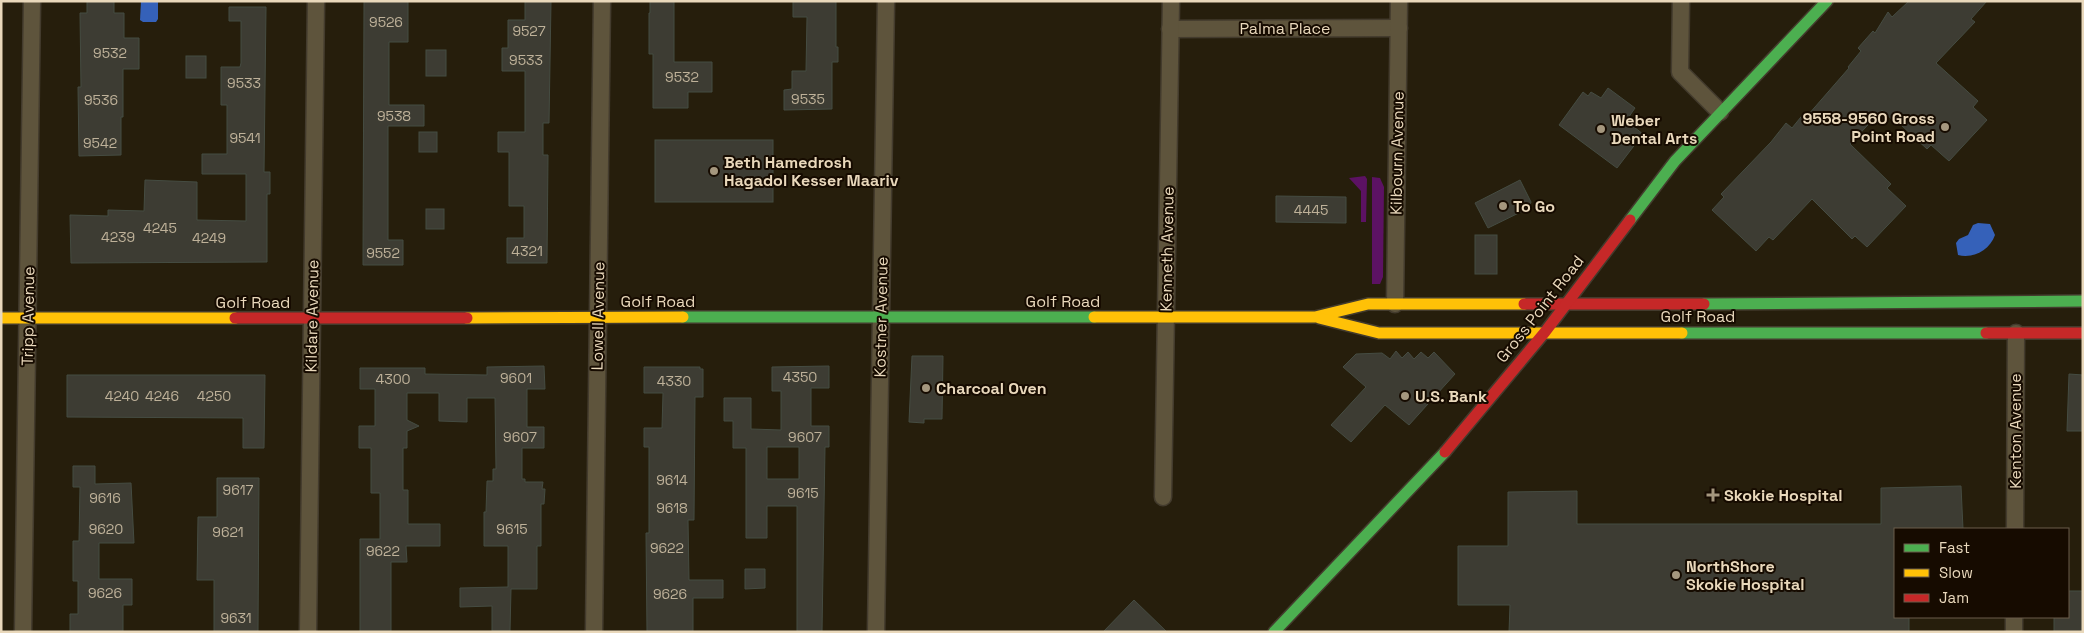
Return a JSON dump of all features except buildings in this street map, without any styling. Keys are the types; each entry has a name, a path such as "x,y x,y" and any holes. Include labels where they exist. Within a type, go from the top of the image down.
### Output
{"main road":[{"name":"Gross Point Road","path":"1274,632 1438,460 1545,332 1675,161 1826,1"},
{"name":"Golf Road","path":"1,318 1315,317 1368,304 1856,304 2083,301"},
{"name":"Golf Road","path":"1315,317 1379,333 2083,333"}],"street":[{"name":"Tripp Avenue","path":"23,632 32,1"},
{"name":"Kildare Avenue","path":"308,632 316,1"},
{"name":"Lowell Avenue","path":"594,632 602,1"},
{"name":"Kostner Avenue","path":"876,632 886,1"},
{"name":"Kenneth Avenue","path":"1164,498 1171,1"},
{"name":"Kilbourn Avenue","path":"1395,304 1399,1"},
{"path":"1682,1 1680,72 1720,112"},
{"name":"Palma Place","path":"1170,29 1399,28"},
{"name":"Kenton Avenue","path":"2015,528 2016,332"},
{"path":"2014,618 2014,632"}],"shaded area":[{"path":"1365,176 1367,179 1366,222 1361,222 1361,191 1349,178"},
{"path":"1372,177 1380,178 1384,187 1383,277 1380,284 1372,284"}],"water":[{"path":"141,1 158,1 158,19 156,22 143,22 140,20"},
{"path":"1978,223 1990,224 1995,235 1993,240 1980,252 1969,256 1958,255 1956,243 1959,239 1968,235 1973,225"}],"traffic: fast":[{"path":"1630,220 1675,161 1827,1"},
{"path":"1704,304 2083,301"},
{"path":"683,317 1094,317"},
{"path":"1682,333 1986,333"},
{"path":"1274,632 1445,452"}],"traffic: slow":[{"path":"1094,317 1315,317 1368,304 1524,304"},
{"path":"467,318 683,317"},
{"path":"1,318 235,318"},
{"path":"1319,318 1379,333 1682,333"}],"traffic: jam":[{"path":"1445,452 1545,332 1630,220"},
{"path":"1524,304 1704,304"},
{"path":"235,318 467,318"},
{"path":"1986,333 2083,333"}],"place":[{"name":"9558-9560 Gross Point Road","path":"1945,127"},
{"name":"Weber Dental Arts","path":"1601,129"},
{"name":"Beth Hamedrosh Hagadol Kesser Maariv","path":"714,171"},
{"name":"To Go","path":"1503,206"},
{"name":"Charcoal Oven","path":"926,388"},
{"name":"U.S. Bank","path":"1405,396"},
{"name":"Skokie Hospital","path":"1713,495"},
{"name":"NorthShore Skokie Hospital","path":"1676,575"}]}
